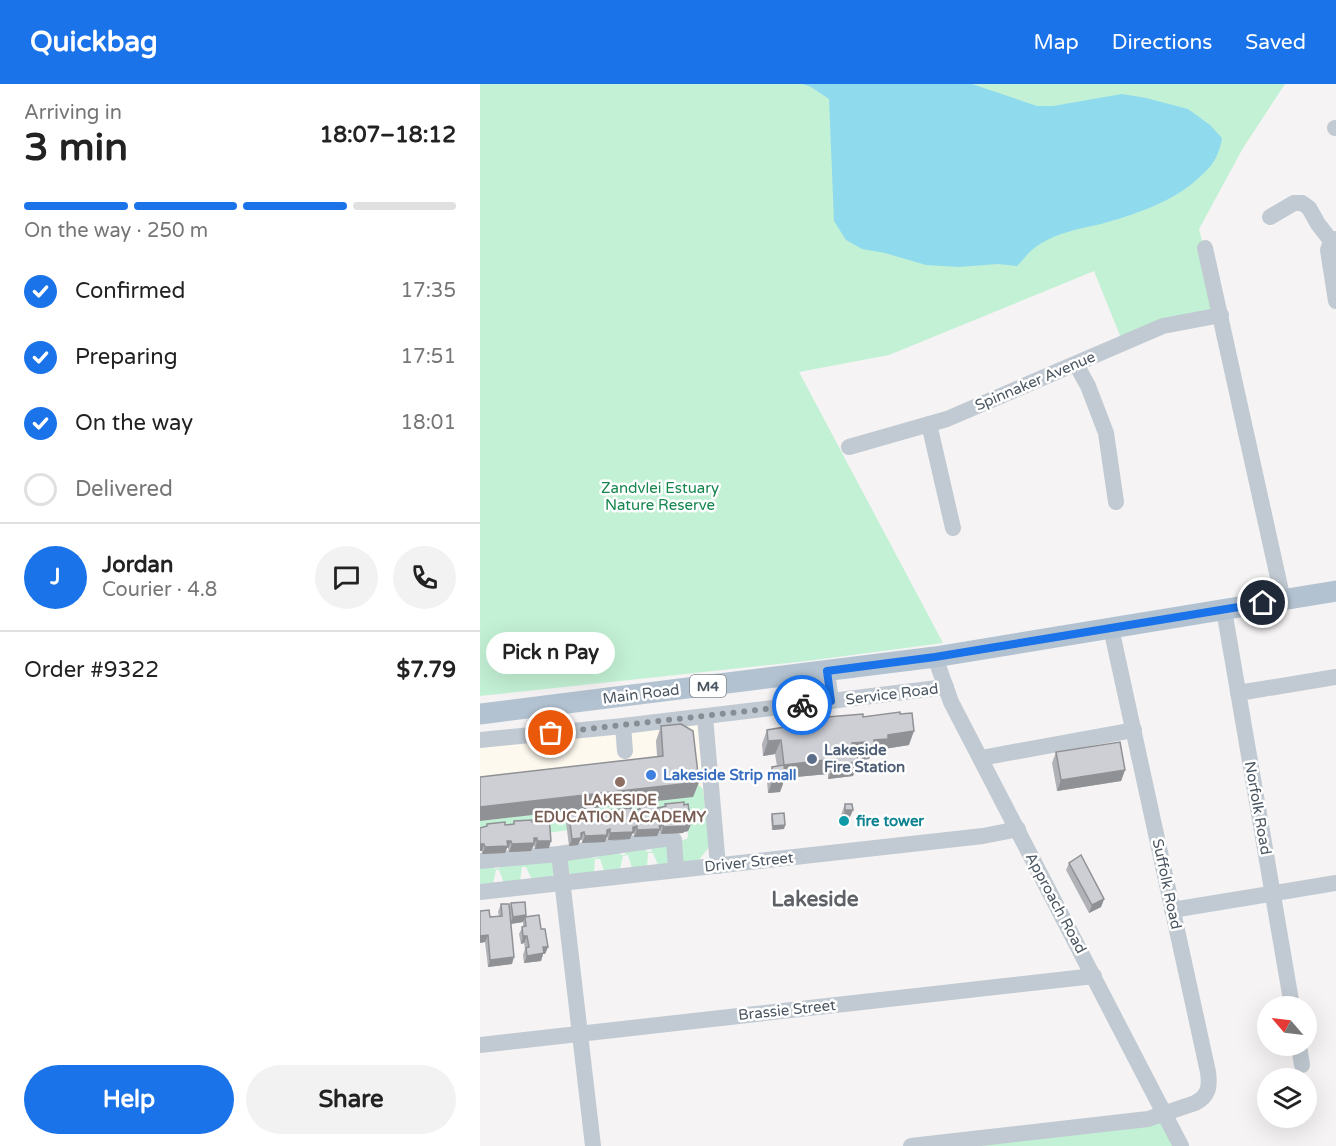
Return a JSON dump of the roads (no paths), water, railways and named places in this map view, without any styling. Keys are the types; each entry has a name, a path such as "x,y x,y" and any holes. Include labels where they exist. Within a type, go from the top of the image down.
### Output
{"main road":[{"name":"Main Road","path":"480,714 935,657 1336,591"}],"street":[{"path":"1270,217 1294,203 1302,203 1309,208 1318,224 1334,240 1328,250 1336,302"},
{"path":"1205,248 1283,600"},
{"name":"Spinnaker Avenue","path":"849,447 947,419 1163,326 1221,315"},
{"path":"1076,364 1088,386 1106,433 1116,502"},
{"path":"929,424 953,528"},
{"name":"Norfolk Road","path":"1224,610 1290,996"},
{"name":"Suffolk Road","path":"911,1146 1148,1119 1195,1103 1202,1099 1208,1091 1210,1082 1111,628"},
{"name":"Approach Road","path":"935,657 951,702 1181,1146"},
{"path":"827,671 831,701"},
{"path":"1238,693 1336,677"},
{"name":"Service Road","path":"480,740 705,717 946,687"},
{"path":"705,717 718,866"},
{"path":"622,726 625,751"},
{"path":"981,758 1134,730"},
{"name":"Driver Street","path":"480,892 983,836 1017,829"},
{"path":"480,861 560,858 671,838 674,840 676,870"},
{"path":"560,858 593,1146"},
{"path":"1172,910 1336,883"},
{"name":"Brassie Street","path":"480,1045 1094,976"},
{"path":"1301,1056 1302,1065"}],"water":[{"path":"803,84 972,84 1037,106 1053,106 1122,94 1188,109 1210,125 1222,138 1218,153 1209,168 1193,183 1172,197 1137,213 1069,231 1047,240 1031,251 1017,266 926,265 862,249 846,240 834,221 829,99"}],"place":[{"name":"Pick n Pay","path":"551,733"},
{"name":"Lakeside Fire Station","path":"812,759"},
{"name":"Lakeside Strip mall","path":"651,775"},
{"name":"LAKESIDE EDUCATION ACADEMY","path":"620,782"},
{"name":"fire tower","path":"844,821"}],"district":[{"name":"Lakeside","path":"815,899"}],"park label":[{"name":"Zandvlei Estuary Nature Reserve","path":"660,496"}]}
